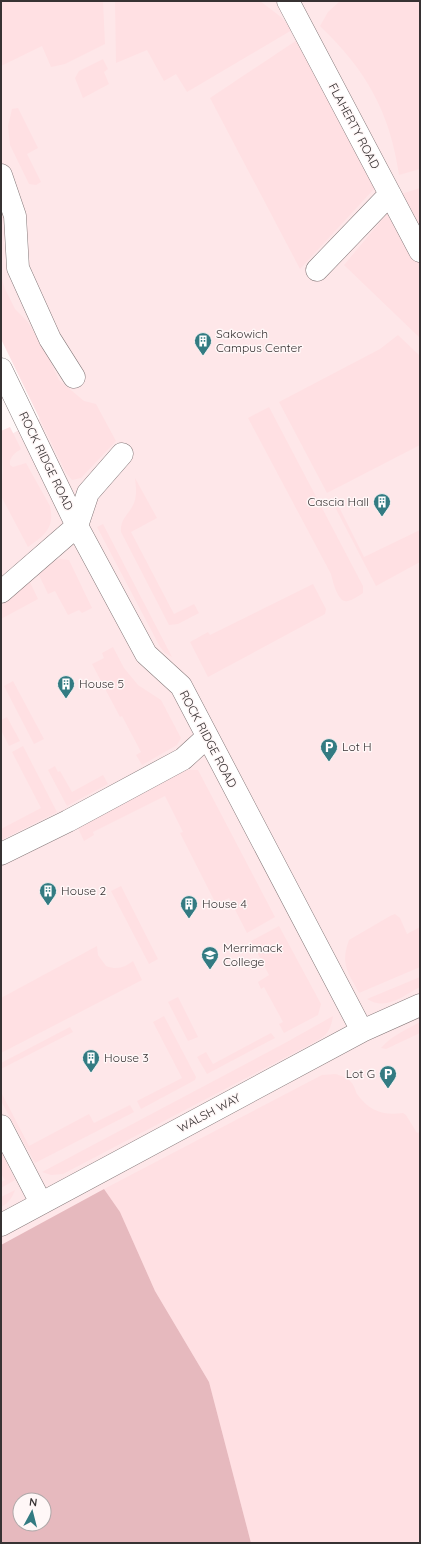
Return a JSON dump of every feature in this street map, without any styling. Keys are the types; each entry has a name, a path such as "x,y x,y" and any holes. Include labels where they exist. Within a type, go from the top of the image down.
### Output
{"street":[{"name":"FLAHERTY ROAD","path":"288,1 420,251"},
{"path":"1,175 15,216 18,268 50,339 74,377"},
{"path":"317,270 390,194"},
{"name":"ROCK RIDGE ROAD","path":"1,369 77,526 146,654 181,686 362,1031"},
{"path":"1,592 77,526 88,493 122,454"},
{"path":"1,854 68,821 183,759 207,737"},
{"name":"WALSH WAY","path":"1,1224 362,1031 420,1005"},
{"path":"1,1126 41,1203"}],"shaded area":[{"name":"Merrimack College","path":"1,1 420,1 420,1543 1,1543 1,440 51,412 1,312"},
{"path":"1,1 103,1 105,44 65,64 51,67 42,46 1,66"},
{"path":"115,1 260,1 281,17 292,30 187,92 176,74 164,81 147,50 116,63"},
{"path":"340,1 420,1 420,169 399,175 389,131 373,93 363,76 350,59 320,26 328,12"},
{"path":"297,40 376,182 374,189 300,269 210,98"},
{"path":"103,59 108,69 104,72 109,84 83,98 75,78 79,71"},
{"path":"18,108 38,148 27,154 41,182 36,185 29,184 10,145 8,126 12,109"},
{"path":"420,188 420,238 398,195"},
{"path":"391,209 420,263 420,338 344,265"},
{"path":"1,276 5,289 15,309 27,321 45,350 59,380 84,401 96,404 116,441 81,478 72,480 66,473 1,339"},
{"path":"398,335 420,356 420,445 327,493 279,402 380,349"},
{"path":"269,407 363,586 363,593 352,600 344,601 339,596 331,574 248,418"},
{"path":"10,427 21,449 11,457 10,465 13,467 26,463 50,506 51,520 47,531 28,547 1,496 3,470 1,431"},
{"path":"135,478 157,518 131,532 174,614 194,604 199,613 178,624 169,625 121,532 123,520 135,500"},
{"path":"338,505 364,557 420,530 420,562 376,586 335,507"},
{"path":"103,524 172,657 165,653 160,647 97,527"},
{"path":"60,559 69,560 92,608 82,613 79,610 68,615 55,591 48,594 38,573 53,561"},
{"path":"29,580 38,599 1,619 1,606"},
{"path":"313,584 326,609 325,614 208,677 190,642 208,632 210,635"},
{"path":"113,647 124,668 138,685 161,700 181,738 177,745 142,765 136,755 141,752 122,716 120,717 92,664 104,658 102,653"},
{"path":"13,681 44,739 34,744 4,686"},
{"path":"7,717 20,741 9,746 1,730 1,720"},
{"path":"23,746 57,812 1,840 1,829 41,808 12,752"},
{"path":"55,766 58,772 60,771 72,792 103,775 108,784 67,806 48,770"},
{"path":"186,770 198,770 275,917 247,933 229,898 216,904 180,833 183,832 165,796 93,832 94,835 84,841 77,826"},
{"path":"121,886 158,959 149,964 111,891"},
{"path":"395,914 400,918 407,934 420,927 420,967 359,993 346,968 345,956 349,940"},
{"path":"279,926 321,1004 318,1015 284,1033 279,1024 283,1022 264,987 261,989 258,982 269,975 251,941"},
{"path":"97,946 98,955 106,966 120,968 133,961 142,980 1,1053 1,998"},
{"path":"420,977 420,987 394,1001 381,1003 367,999"},
{"path":"178,997 198,1037 188,1041 168,1002"},
{"path":"164,1016 196,1077 195,1080 141,1109 137,1101 182,1078 153,1022"},
{"path":"333,1016 326,1035 314,1042 63,1174 51,1175 42,1172 285,1043"},
{"path":"420,1022 420,1033 386,1049 381,1048 394,1037"},
{"path":"70,1027 73,1032 1,1069 1,1063"},
{"path":"271,1033 275,1038 207,1074 197,1057 206,1052 213,1064"},
{"path":"336,1074 349,1080 357,1094 367,1105 383,1113 403,1113 406,1115 417,1133 420,1132 420,1543 251,1543 209,1382 155,1291 120,1212 104,1189 322,1075"},
{"path":"1,1092 29,1146 89,1114 94,1123 130,1105 134,1112 35,1163 1,1101"},
{"path":"1,1150 15,1180 1,1188 1,1182 5,1180 1,1174"},
{"path":"104,1189 120,1212 155,1291 209,1382 251,1543 1,1543 1,1245"},
{"path":"15,1190 10,1200 1,1207 1,1197"}],"place":[{"name":"Sakowich Campus Center","path":"203,356"},
{"name":"Cascia Hall","path":"382,517"},
{"name":"House 5","path":"66,699"},
{"name":"Lot H","path":"329,762"},
{"name":"House 2","path":"48,906"},
{"name":"House 4","path":"189,919"},
{"name":"Merrimack College","path":"210,970"},
{"name":"House 3","path":"91,1073"},
{"name":"Lot G","path":"388,1089"}]}
